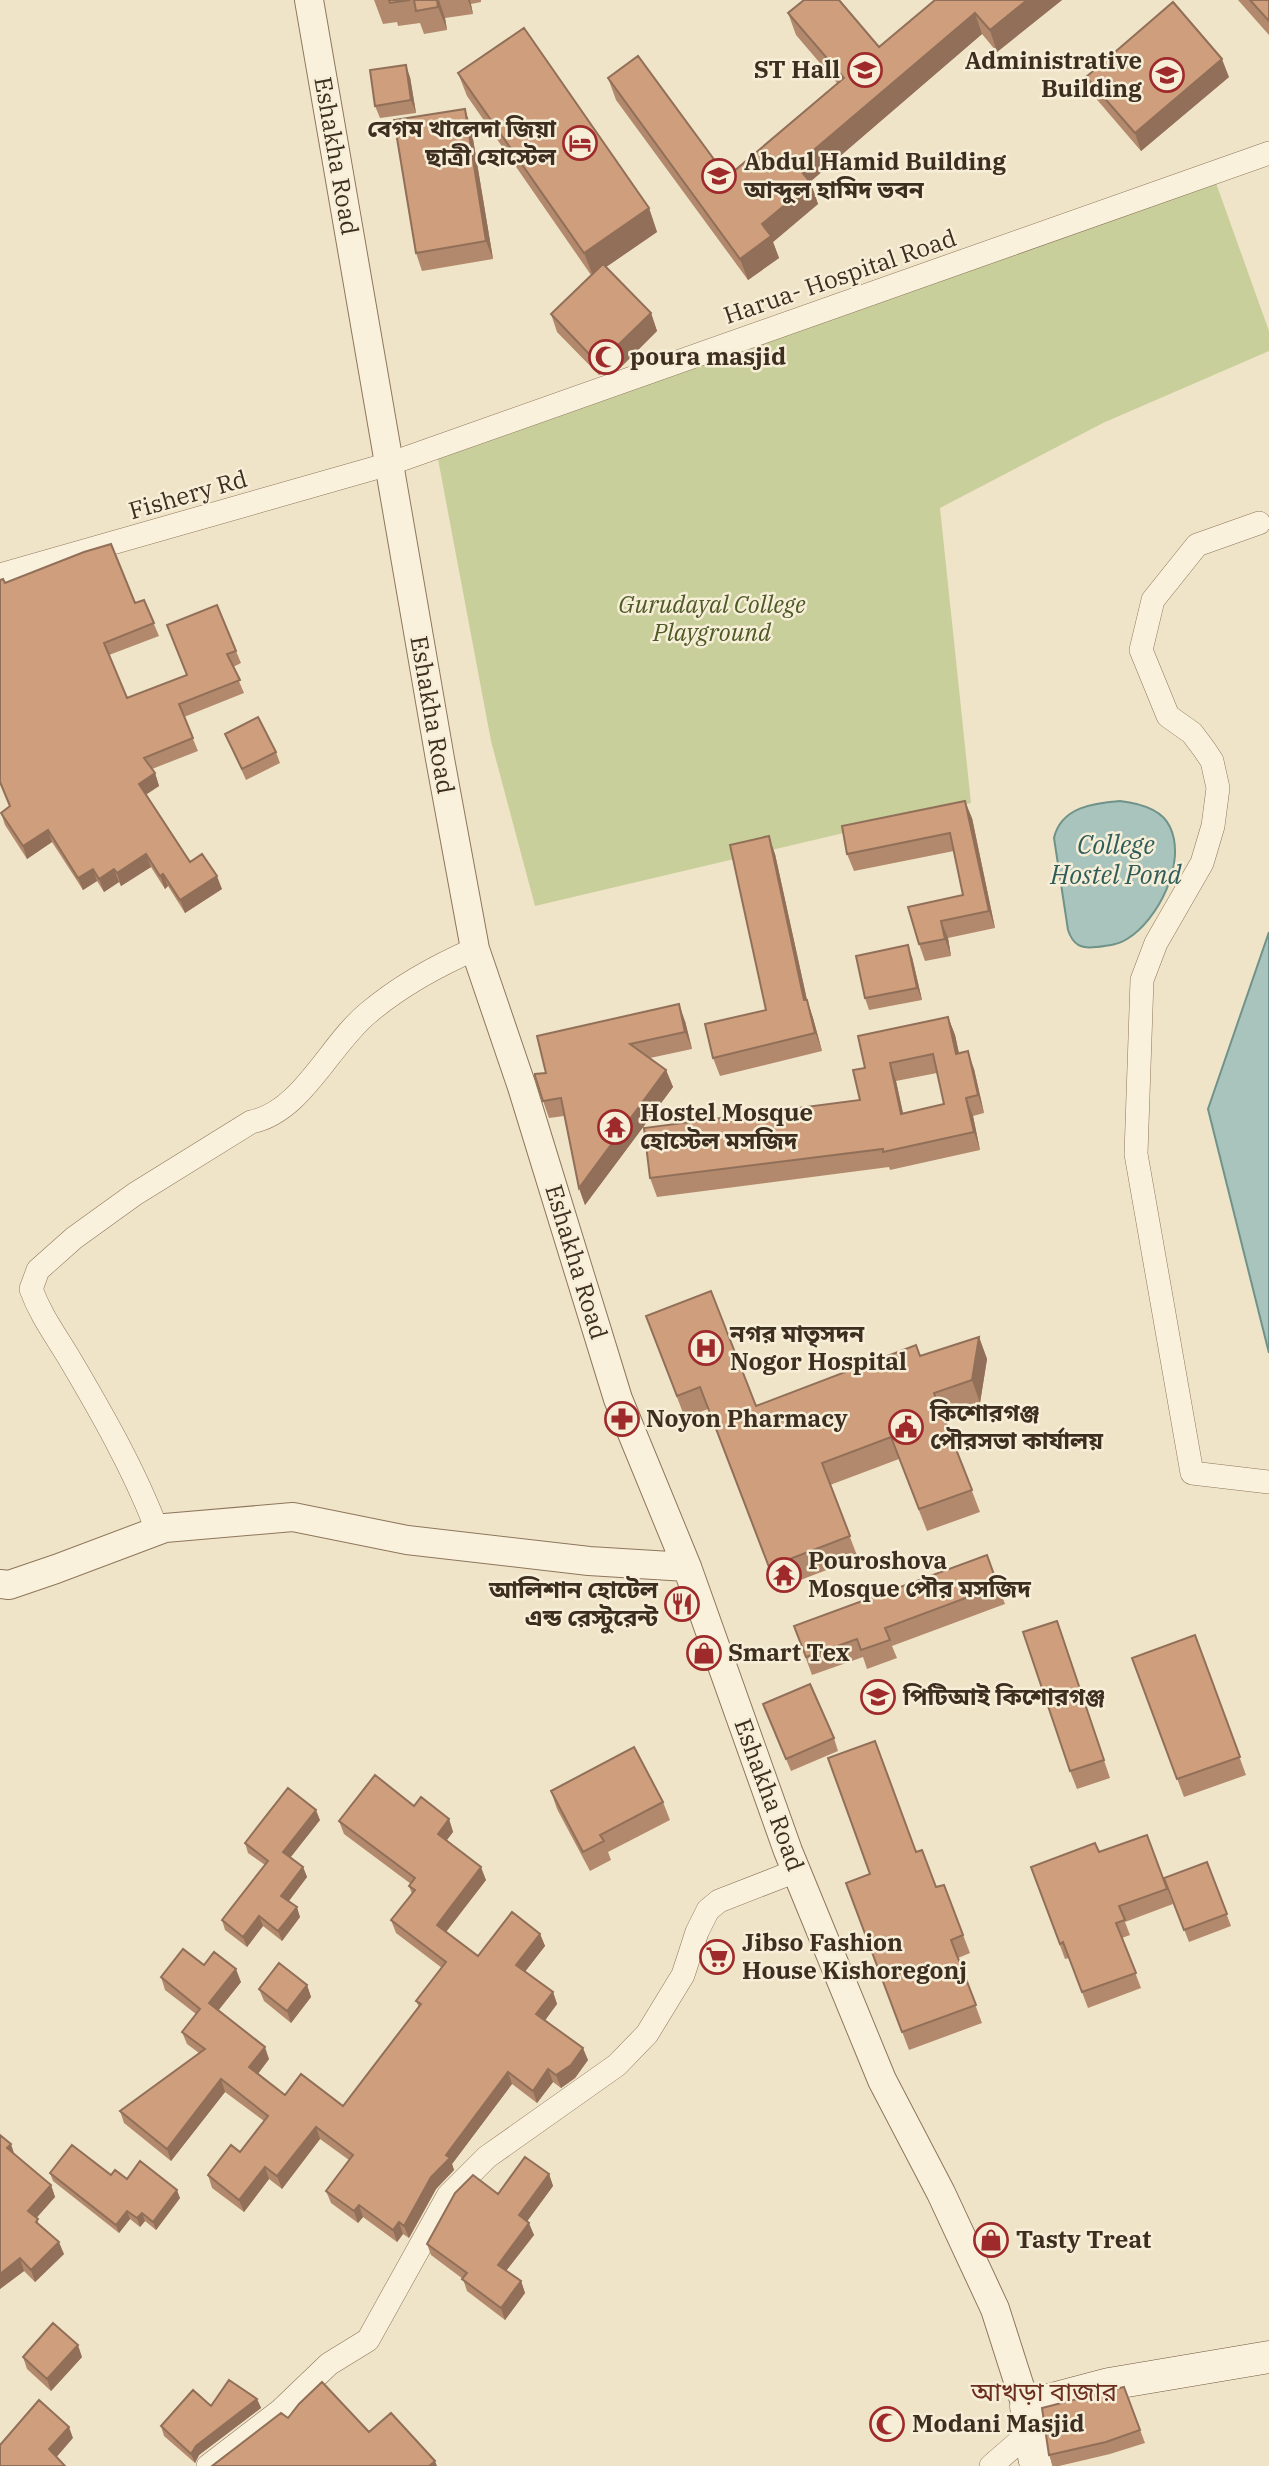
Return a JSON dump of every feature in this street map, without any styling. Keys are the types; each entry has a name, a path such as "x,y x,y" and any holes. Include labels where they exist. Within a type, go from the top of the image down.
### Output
{"main road":[{"path":"1027,2420 1109,2384 1269,2357"},
{"name":"Eshakha Road","path":"1027,2420 1036,2466"}],"street":[{"name":"Eshakha Road","path":"309,0 475,949 522,1087 618,1399 687,1567 796,1871 882,2080 941,2193 995,2309 1027,2420"},
{"name":"Harua- Hospital Road","path":"390,464 1269,153"},
{"name":"Fishery Rd","path":"0,575 390,464"},
{"path":"1259,523 1197,545 1153,600 1141,650 1168,716 1192,733 1204,749 1212,761 1218,788 1213,826 1202,863 1156,943 1142,980 1136,1154 1192,1473 1269,1482"},
{"path":"157,1531 117,1446 68,1356 41,1315 31,1289 38,1270 74,1238 135,1194 251,1122 266,1119 292,1100 341,1039 366,1014 409,981 475,949"},
{"path":"0,1584 9,1585 157,1531 219,1522 293,1517 407,1540 589,1561 687,1567"},
{"path":"208,2466 281,2410 329,2364 368,2340 448,2196 487,2157 617,2065 647,2034 683,1975 697,1932 708,1910 719,1901 796,1871"},
{"path":"991,2466 1027,2420"}],"green space":[{"name":"Gurudayal College Playground","path":"1216,183 1269,331 1269,351 1103,423 940,508 971,803 535,906 491,741 438,459"}],"water":[{"name":"College Hostel Pond","path":"1120,801 1155,811 1166,821 1174,841 1172,873 1159,905 1149,919 1127,939 1108,946 1082,946 1072,939 1068,930 1054,838 1064,819 1071,813 1090,805"},
{"path":"1269,932 1269,1353 1208,1109"}],"building":[{"path":"389,0 410,0 390,3"},
{"path":"414,0 437,0 438,7 416,11"},
{"path":"804,0 839,0 879,47 935,0 1027,0 990,30 975,13 796,165 811,183 762,224 771,236 740,259 608,78 638,56 727,177 844,78 788,13"},
{"path":"1250,0 1269,0 1269,21"},
{"path":"1173,2 1222,59 1135,133 1086,77"},
{"path":"524,28 649,208 584,253 458,73"},
{"path":"406,65 411,100 375,106 370,70"},
{"path":"465,109 486,241 416,253 394,120"},
{"name":"poura masjid","path":"603,264 651,313 613,350 592,357 551,314"},
{"path":"111,544 135,603 144,600 154,623 104,643 127,698 187,675 167,625 217,605 236,651 227,654 240,680 179,704 193,738 144,758 155,773 139,784 190,862 202,854 217,876 180,900 146,854 117,873 114,869 99,879 93,869 78,878 48,830 23,846 1,813 10,806 0,782 0,580 3,579 5,583"},
{"path":"258,717 276,752 242,769 225,734"},
{"path":"965,801 989,911 941,921 945,939 919,944 908,907 963,895 950,833 847,854 842,826"},
{"path":"769,836 804,1000 807,1000 815,1033 713,1058 705,1024 766,1010 730,845"},
{"path":"908,945 917,988 865,998 856,956"},
{"path":"679,1004 685,1032 630,1044 666,1070 579,1188 561,1098 543,1101 535,1076 546,1073 537,1036"},
{"path":"948,1017 956,1054 968,1051 978,1095 966,1098 974,1132 883,1152 883,1149 650,1178 644,1128 860,1100 853,1070 865,1068 858,1036","holes":["933,1054 944,1104 901,1114 890,1063"]},
{"path":"711,1291 756,1406 916,1345 920,1356 979,1337 972,1380 934,1393 972,1490 919,1509 891,1437 822,1463 850,1536 769,1567 700,1387 677,1396 646,1316"},
{"path":"987,1555 998,1586 885,1628 890,1640 861,1650 857,1639 806,1657 794,1626"},
{"path":"1057,1621 1104,1760 1070,1771 1023,1632"},
{"path":"1195,1635 1240,1757 1177,1779 1132,1658"},
{"path":"810,1684 834,1738 786,1759 763,1704"},
{"path":"875,1741 916,1852 922,1850 936,1887 944,1885 963,1935 951,1940 976,2005 902,2032 846,1883 870,1874 828,1758"},
{"path":"634,1747 663,1802 600,1835 604,1841 583,1852 551,1791"},
{"path":"375,1775 414,1806 421,1797 449,1819 438,1834 481,1867 437,1925 478,1956 512,1912 540,1934 516,1965 553,1992 536,2014 583,2048 571,2065 556,2075 548,2069 533,2091 508,2072 446,2155 450,2158 431,2177 404,2226 399,2222 393,2230 359,2205 354,2211 326,2191 353,2155 316,2127 277,2176 265,2167 239,2200 208,2175 231,2145 240,2152 268,2116 221,2079 167,2149 120,2111 205,2049 182,2032 200,2009 161,1977 183,1949 204,1965 214,1952 236,1969 209,2003 265,2047 249,2067 285,2095 301,2074 343,2106 421,2004 416,2001 446,1962 391,1920 415,1890 409,1886 415,1878 339,1821"},
{"path":"288,1788 316,1810 283,1852 303,1867 281,1896 297,1907 278,1931 259,1916 243,1937 222,1920 268,1861 245,1843"},
{"path":"1147,1835 1167,1889 1119,1906 1125,1920 1116,1923 1136,1973 1082,1992 1063,1942 1060,1944 1031,1867 1095,1843 1099,1852"},
{"path":"1207,1862 1227,1914 1184,1930 1164,1878"},
{"path":"279,1963 307,1985 287,2011 259,1989"},
{"path":"0,2135 11,2144 7,2148 51,2185 28,2211 38,2219 36,2222 59,2242 31,2270 20,2258 0,2274"},
{"path":"72,2145 111,2175 115,2170 127,2179 140,2161 177,2190 153,2222 142,2213 137,2218 127,2211 116,2225 50,2173"},
{"path":"525,2157 549,2174 519,2215 529,2223 498,2265 521,2281 501,2308 462,2279 467,2273 427,2244 455,2193 473,2175 498,2194"},
{"path":"53,2323 78,2345 47,2379 23,2357"},
{"path":"229,2380 257,2399 196,2446 191,2454 161,2426 193,2390 211,2406"},
{"path":"322,2382 369,2432 391,2413 435,2461 429,2466 212,2466 281,2413 288,2418"},
{"path":"1124,2387 1140,2430 1106,2442 1049,2455 1042,2408"},
{"path":"39,2400 69,2427 49,2449 65,2466 0,2466 0,2445"}],"place":[{"name":"ST Hall","path":"865,70"},
{"name":"Administrative Building","path":"1167,75"},
{"name":"বেগম খালেদা জিয়া ছাত্রী হোস্টেল","path":"580,143"},
{"name":"Abdul Hamid Building আব্দুল হামিদ ভবন","path":"719,176"},
{"name":"poura masjid","path":"606,357"},
{"name":"Hostel Mosque হোস্টেল মসজিদ","path":"615,1127"},
{"name":"নগর মাতৃসদন Nogor Hospital","path":"706,1348"},
{"name":"Noyon Pharmacy","path":"622,1419"},
{"name":"কিশোরগঞ্জ পৌরসভা কার্যালয়","path":"906,1427"},
{"name":"Pouroshova Mosque পৌর মসজিদ","path":"784,1575"},
{"name":"আলিশান হোটেল এন্ড রেস্টুরেন্ট","path":"682,1604"},
{"name":"Smart Tex","path":"704,1653"},
{"name":"পিটিআই কিশোরগঞ্জ","path":"878,1697"},
{"name":"Jibso Fashion House Kishoregonj","path":"717,1957"},
{"name":"Tasty Treat","path":"991,2240"},
{"name":"Modani Masjid","path":"887,2424"}],"district":[{"name":"আখড়া বাজার","path":"1044,2392"}]}
